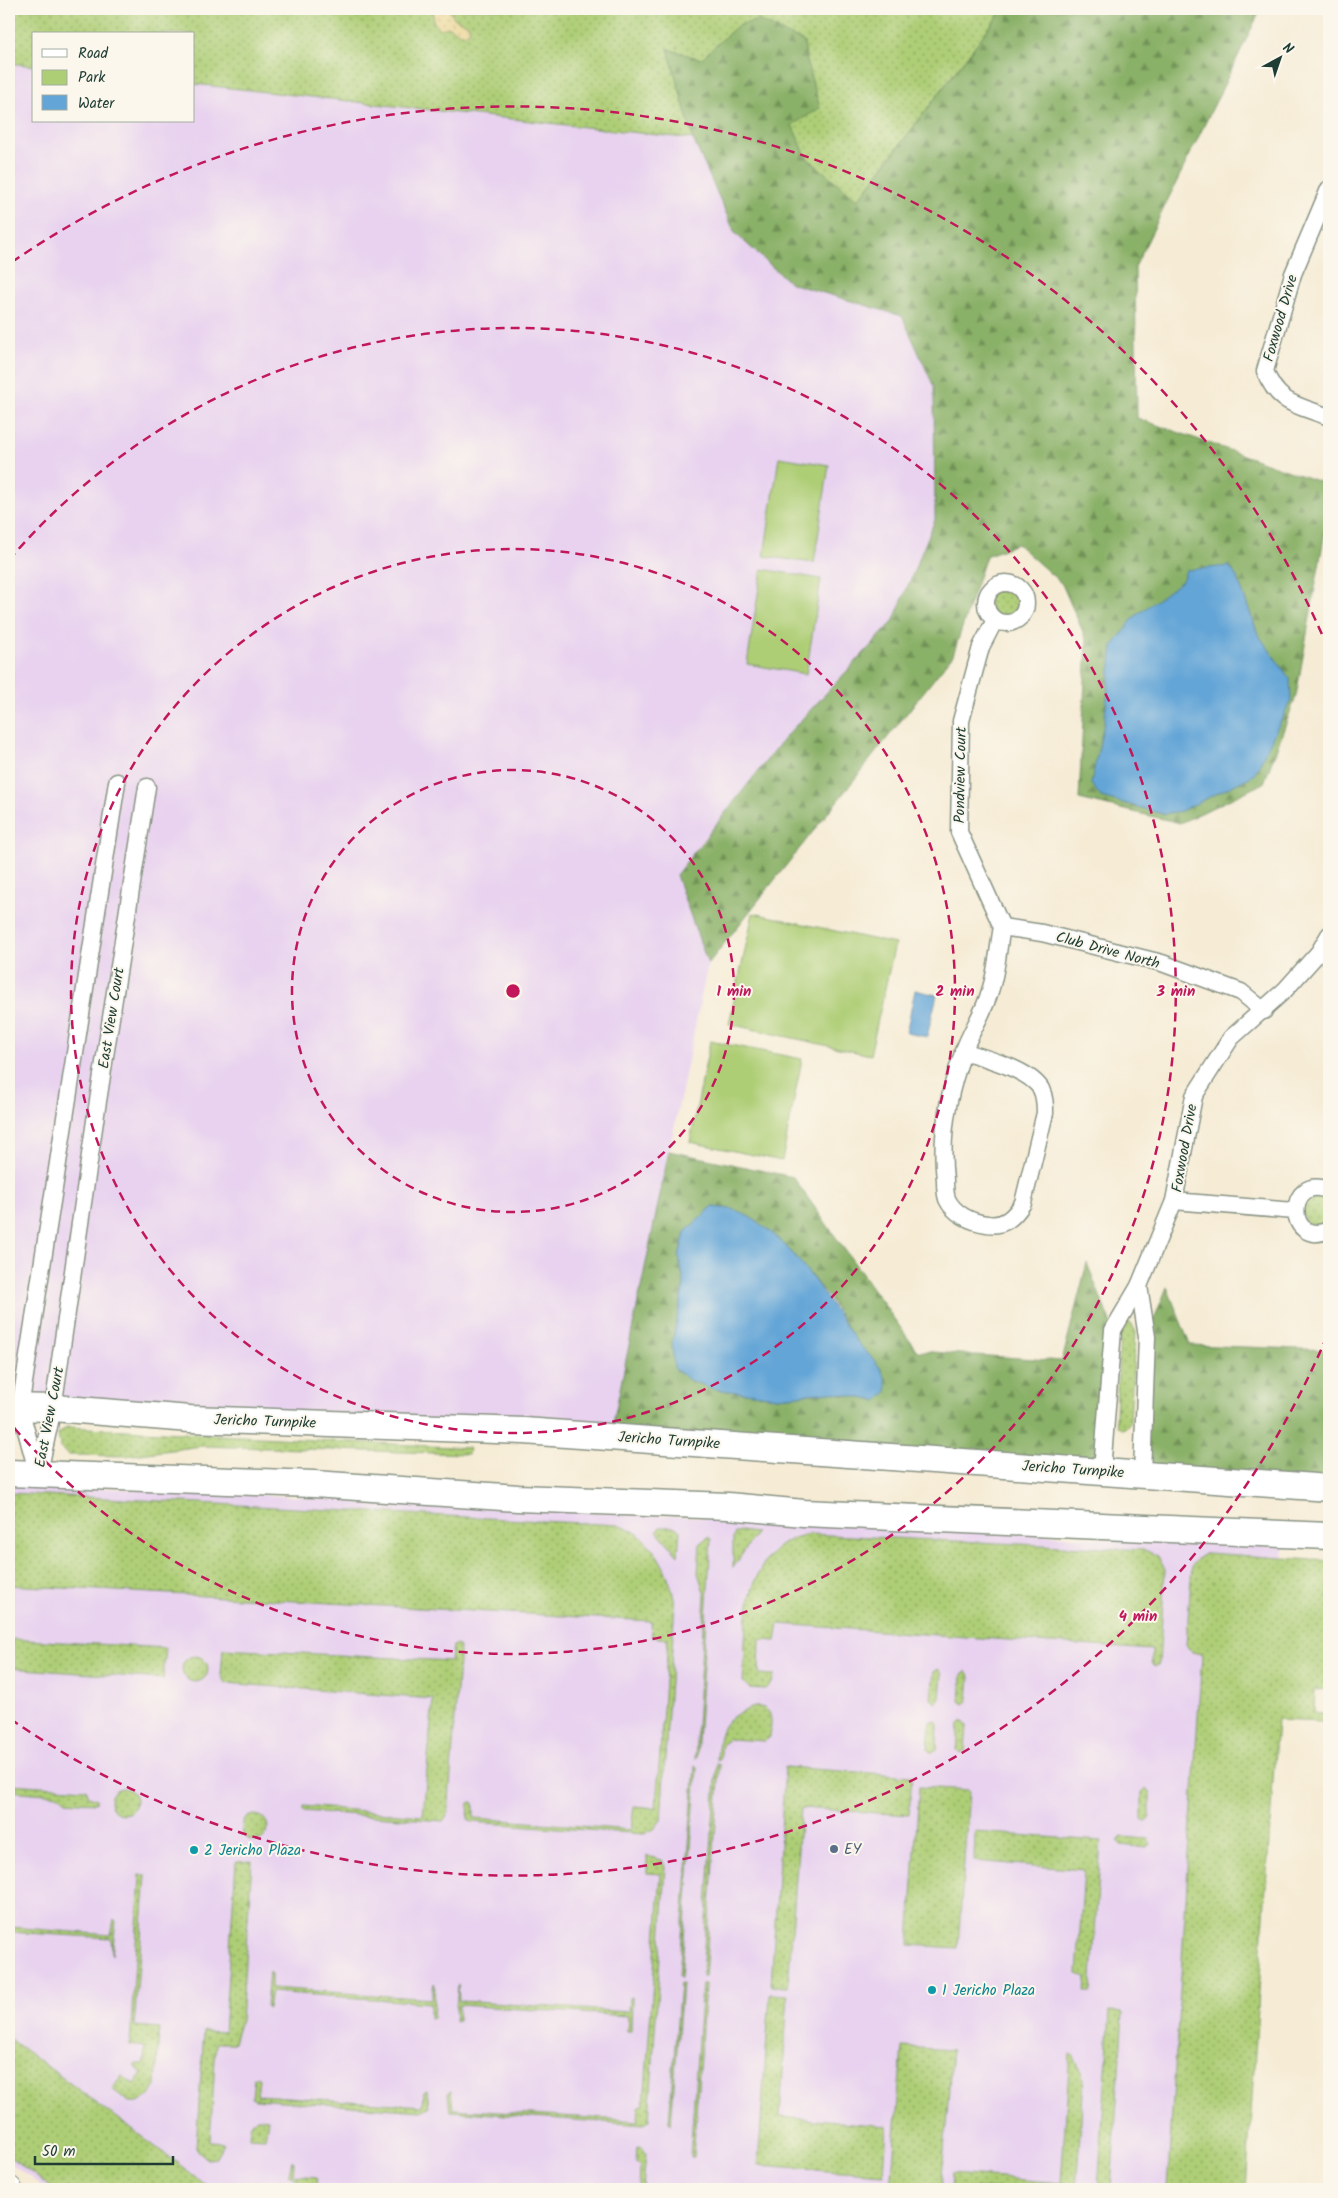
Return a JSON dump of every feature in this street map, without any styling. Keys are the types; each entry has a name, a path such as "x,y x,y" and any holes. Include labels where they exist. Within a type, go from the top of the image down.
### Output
{"main road":[{"name":"Jericho Turnpike","path":"14,1407 53,1408 190,1419 524,1431 1329,1488"},
{"path":"9,1473 314,1484 518,1498 728,1506 804,1513 1329,1536"}],"street":[{"name":"Foxwood Drive","path":"1329,189 1293,274 1265,371 1270,385 1282,399 1329,417"},
{"name":"Pondview Court","path":"994,620 981,647 960,721 959,832 1002,928"},
{"name":"East View Court","path":"38,1475 14,1407 117,782"},
{"name":"East View Court","path":"38,1475 53,1408 96,1114 148,786"},
{"name":"Club Drive North","path":"1002,928 1042,933 1162,964 1240,992 1264,1011"},
{"path":"963,1052 1001,1063 1028,1078 1040,1088 1044,1097 1045,1113 1023,1203 1016,1214 1004,1223 990,1225 973,1222 957,1213 947,1198 943,1166 946,1119 963,1052 991,990 1002,928"},
{"name":"Foxwood Drive","path":"1102,1471 1113,1330 1139,1286 1174,1201 1194,1096 1232,1038 1264,1011 1319,952 1329,935"},
{"path":"1329,1191 1317,1188 1304,1192 1299,1198 1295,1211 1301,1226 1307,1230 1315,1233 1329,1230"},
{"path":"1174,1201 1295,1211"},
{"path":"1139,1286 1147,1337 1142,1474"}],"shaded area":[{"path":"9,63 32,66 32,122 195,122 195,84 693,139 735,233 790,283 902,316 934,387 935,520 893,622 786,736 676,875 708,964 613,1423 648,1439 9,1407"},
{"path":"9,1485 164,1490 1284,1547 1277,1719 1246,2189 46,2189 9,2162"}],"green space":[{"path":"9,9 1003,9 858,200 721,142 195,84 195,32 32,32 32,66 9,63"},
{"path":"1003,9 1261,9 1135,267 1137,418 1329,485 1329,509 1296,696 1264,783 1180,823 1079,799 1087,641 1062,584 1017,544 986,556 953,655 708,964 676,875 786,736 893,622 935,520 934,387 902,316 790,283 735,233 693,139 668,49 701,59 737,26 758,20 804,42 807,64 820,108 792,125 807,158 858,200"},
{"path":"779,457 829,465 814,563 764,556"},
{"path":"762,569 821,579 806,674 747,664"},
{"path":"1005,586 1016,591 1021,602 1016,613 1005,618 994,613 989,602 994,591"},
{"path":"753,913 895,944 870,1055 729,1024"},
{"path":"710,1041 802,1059 782,1161 690,1142"},
{"path":"669,1151 793,1177 917,1351 1062,1361 1087,1263 1113,1330 1102,1471 648,1439 613,1423","holes":["712,1207 737,1211 771,1233 800,1262 829,1298 856,1341 882,1370 877,1401 831,1392 777,1397 713,1389 672,1343 684,1284 679,1256 685,1232"]},
{"path":"1312,1194 1329,1197 1329,1223 1322,1227 1306,1223 1301,1206"},
{"path":"1167,1287 1190,1345 1329,1350 1329,1488 1142,1474 1147,1337"},
{"path":"1128,1322 1132,1324 1135,1333 1130,1422 1125,1428 1121,1429 1117,1426 1116,1416 1120,1330 1123,1324"},
{"path":"67,1427 469,1448 468,1454 201,1446 126,1456 69,1455 60,1448 58,1434"},
{"path":"9,1493 618,1525 634,1532 653,1549 658,1557 667,1575 675,1603 661,1820 654,1829 644,1834 472,1822 468,1819 469,1803 472,1802 474,1803 474,1818 631,1830 634,1806 656,1808 668,1639 652,1637 651,1621 9,1585"},
{"path":"660,1527 675,1527 680,1530 678,1555 657,1531"},
{"path":"740,1531 756,1533 733,1568 733,1539 735,1533"},
{"path":"808,1534 1145,1550 1158,1556 1165,1570 1159,1664 1155,1667 1152,1663 1152,1650 779,1624 776,1641 760,1640 759,1674 774,1675 772,1683 765,1689 749,1688 743,1682 746,1624 753,1586 760,1569 771,1554 786,1542"},
{"path":"708,1537 711,1539 697,1758 695,1759 705,1595 698,1573 700,1543"},
{"path":"1206,1553 1329,1561 1329,1689 1315,1690 1314,1713 1324,1714 1323,1722 1277,1720 1246,2189 1167,2189 1202,1654 1192,1652 1186,1645 1192,1566 1198,1558"},
{"path":"9,1639 166,1648 163,1679 9,1668"},
{"path":"456,1644 460,1647 448,1815 443,1821 303,1811 303,1806 423,1816 433,1699 225,1683 221,1675 223,1649 451,1661 453,1646"},
{"path":"195,1656 204,1660 208,1669 204,1678 195,1682 186,1678 182,1669 186,1660"},
{"path":"938,1669 942,1674 940,1699 936,1703 931,1699 934,1672"},
{"path":"966,1671 970,1676 968,1701 964,1704 960,1701 962,1674"},
{"path":"755,1707 761,1707 769,1712 771,1721 770,1737 765,1741 728,1739 722,1745 720,1760 717,1760 721,1731 729,1719"},
{"path":"935,1720 938,1724 937,1750 932,1753 928,1750 930,1722"},
{"path":"963,1721 967,1726 965,1751 961,1754 957,1751 959,1724"},
{"path":"717,1764 720,1765 705,1976 702,1976"},
{"path":"695,1765 697,1767 681,1978 679,1976"},
{"path":"785,1767 912,1776 909,1815 801,1808 788,1987 771,1986"},
{"path":"9,1784 86,1789 89,1796 97,1799 96,1803 66,1801 59,1795 9,1791"},
{"path":"919,1787 969,1790 958,1948 909,1945"},
{"path":"123,1788 132,1792 136,1801 132,1810 123,1814 114,1810 110,1801 114,1792"},
{"path":"1146,1788 1150,1793 1150,1818 1146,1822 1142,1819 1142,1791"},
{"path":"255,1815 264,1819 268,1828 264,1837 255,1841 246,1837 242,1828 246,1819"},
{"path":"975,1832 1101,1841 1091,1992 1085,1992 1086,1977 1077,1974 1084,1870 974,1861"},
{"path":"1122,1837 1148,1839 1151,1844 1148,1848 1121,1845 1118,1841"},
{"path":"647,1856 662,1860 666,1867 649,2120 643,2125 450,2111 448,2093 451,2091 453,2109 638,2121 639,2107 644,2104 661,1874 647,1873"},
{"path":"252,1861 241,2020 234,2043 216,2043 210,2142 224,2143 215,2158 208,2159 196,2147 204,2031 224,2032 236,1862"},
{"path":"140,1875 146,1875 134,2026 159,2028 156,2085 150,2096 138,2102 129,2102 112,2089 122,2076 134,2084 142,2073 134,2066 136,2064 144,2064 145,2047 130,2045"},
{"path":"114,1919 116,1921 112,1955 111,1938 9,1932 9,1927 111,1935"},
{"path":"269,1972 271,1974 271,1988 431,1999 434,1983 433,2018 430,2018 430,2003 271,1992 268,2008 266,2007"},
{"path":"680,1983 682,1984 671,2124 669,2122"},
{"path":"702,1984 705,1984 693,2157 690,2157"},
{"path":"458,1985 459,2001 628,2012 629,1998 632,1997 631,2031 627,2031 628,2016 459,2005 458,2020 455,2021"},
{"path":"770,1994 788,1995 780,2117 887,2126 884,2174 758,2165"},
{"path":"1110,2012 1123,2013 1111,2189 1098,2189"},
{"path":"9,2038 212,2189 53,2189 9,2156"},
{"path":"902,2047 952,2050 941,2189 891,2189"},
{"path":"1070,2053 1073,2054 1084,2079 1076,2189 951,2189 952,2174 1061,2183"},
{"path":"257,2076 259,2079 257,2095 423,2106 424,2092 427,2090 429,2107 421,2111 255,2099 252,2097 254,2078"},
{"path":"260,2118 268,2119 265,2138 249,2137 252,2123"},
{"path":"637,2147 643,2148 646,2153 643,2189 639,2189 640,2165 636,2163"},
{"path":"292,2160 294,2162 293,2175 317,2177 316,2189 310,2189 289,2174"}],"sand":[{"path":"434,9 448,9 454,18 469,25 470,30 463,35 449,27 440,29 433,21"}],"water":[{"path":"1229,566 1237,577 1258,634 1290,679 1291,700 1254,775 1181,811 1163,814 1101,797 1091,784 1104,723 1113,646 1134,617 1182,581 1186,570"},
{"path":"915,990 937,995 927,1037 906,1033"},
{"path":"712,1207 738,1211 774,1235 790,1251 818,1285 855,1339 881,1369 887,1392 877,1401 831,1392 777,1397 713,1389 689,1380 674,1368 672,1343 684,1284 679,1256 685,1232"}],"place":[{"name":"EY","path":"834,1849"},
{"name":"2 Jericho Plaza","path":"194,1850"},
{"name":"1 Jericho Plaza","path":"932,1990"}]}
